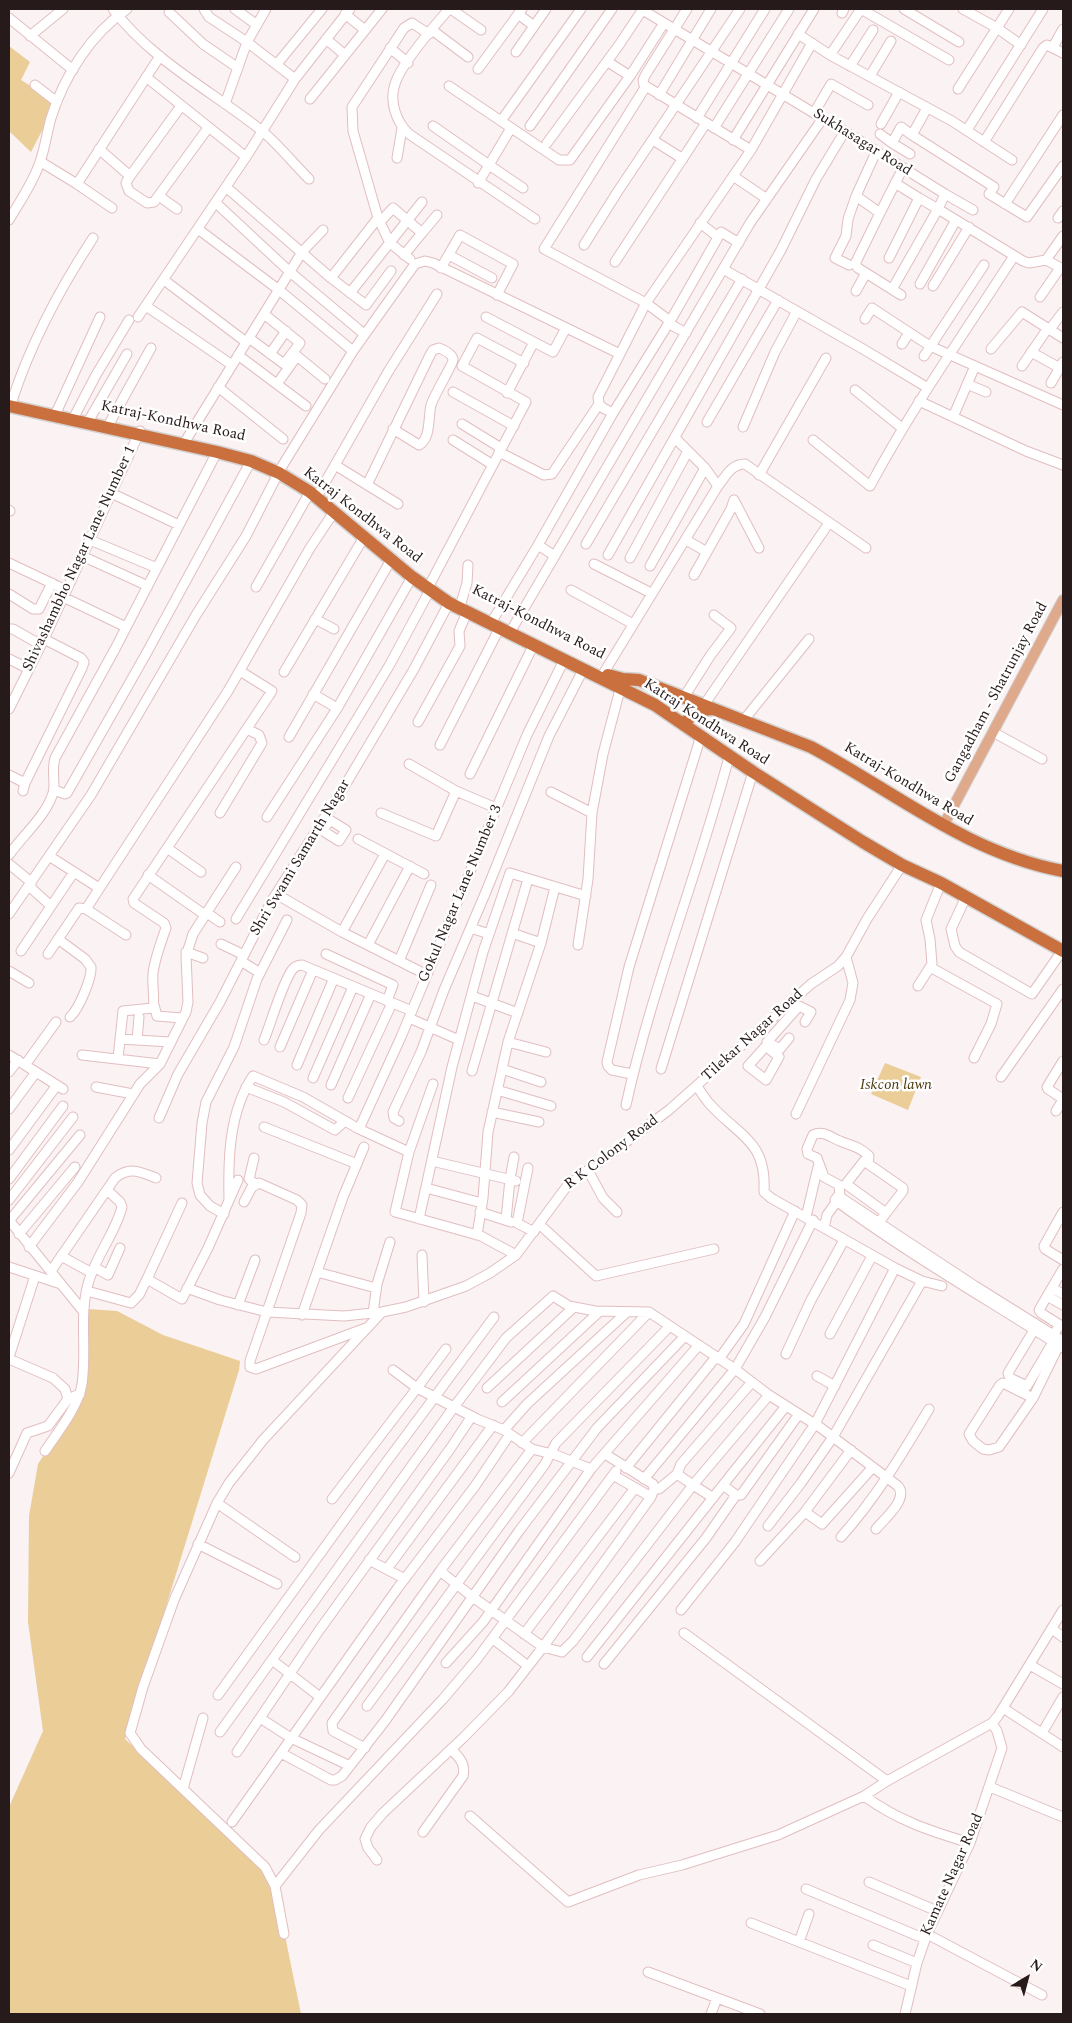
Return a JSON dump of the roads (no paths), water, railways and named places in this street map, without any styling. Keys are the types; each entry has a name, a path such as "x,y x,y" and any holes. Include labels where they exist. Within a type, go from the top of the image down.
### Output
{"highway":[{"name":"Katraj-Kondhwa Road","path":"10,402 109,424 140,433 186,440 249,455 280,470 315,493 430,587 459,606 621,683 639,680 811,747 838,761 943,826 1000,853 1063,871"},
{"name":"Katraj-Kondhwa Road","path":"10,402 217,452 280,470"},
{"name":"Katraj Kondhwa Road","path":"315,493 334,512 412,577 430,587"},
{"name":"Katraj Kondhwa Road","path":"499,624 583,670 621,683 753,772 902,865 941,883 1038,938 1063,949"},
{"path":"684,724 694,711 709,707"}],"main road":[{"name":"Gangadham - Shatrunjay Road","path":"943,826 1063,600"}],"street":[{"path":"30,36 63,9"},
{"path":"9,220 32,182 40,162 56,102 73,70 88,45 116,12 127,9"},
{"path":"204,9 209,17 248,42 295,79"},
{"path":"236,9 257,25"},
{"path":"226,104 248,42 266,9"},
{"path":"277,64 322,9"},
{"path":"310,99 382,9"},
{"path":"397,158 402,128 393,102 396,78 430,32 450,9 481,30"},
{"path":"516,52 546,9"},
{"path":"501,121 582,9"},
{"path":"530,126 612,9"},
{"path":"547,143 608,62 642,9"},
{"name":"Sukhasagar Road","path":"642,9 973,210"},
{"path":"688,9 643,80 646,86 659,95 751,150"},
{"path":"659,95 711,9"},
{"path":"584,245 740,9"},
{"path":"696,118 732,64 765,9"},
{"path":"615,262 683,159 710,126 748,73 789,9"},
{"path":"733,140 814,9"},
{"path":"830,55 861,9 949,60"},
{"path":"904,9 959,42"},
{"path":"963,9 978,12 1020,45"},
{"path":"958,89 1009,9"},
{"path":"966,130 1043,9"},
{"path":"478,69 520,11 534,26"},
{"path":"116,12 132,31 160,56 263,132 309,180"},
{"path":"169,12 203,44 238,68"},
{"path":"138,317 246,158 295,79 326,38 348,12 365,30"},
{"path":"9,18 73,70"},
{"path":"449,86 559,160 570,160 630,76 664,23"},
{"path":"437,215 422,233 407,257 390,243 379,220 353,131 352,107 408,24 416,24 468,57"},
{"path":"1053,47 1063,29"},
{"path":"850,66 873,30"},
{"path":"798,34 830,55 966,130 1012,160"},
{"path":"326,38 345,55"},
{"path":"870,76 891,41"},
{"path":"462,424 500,450 544,474 552,474 599,404 598,397 646,303 751,150 812,43"},
{"path":"984,142 1043,48 1047,45 1063,53"},
{"path":"390,48 408,62"},
{"path":"77,184 160,56"},
{"path":"608,62 630,76"},
{"path":"146,77 246,158"},
{"path":"814,113 831,84 868,105"},
{"path":"35,86 56,102"},
{"path":"646,86 544,249 646,303 686,334"},
{"path":"881,124 899,92"},
{"path":"181,106 130,176 126,183 127,188 151,204 159,196 208,128"},
{"path":"912,135 927,108"},
{"path":"1005,204 1063,115"},
{"path":"499,624 555,556 723,269 767,199 823,118"},
{"path":"432,126 523,188"},
{"path":"892,142 900,127 994,188 989,194 1027,217 1063,166"},
{"path":"402,128 478,183 535,219"},
{"path":"478,183 511,128"},
{"path":"608,555 759,290 816,179 845,131"},
{"path":"880,134 910,154"},
{"path":"653,140 683,159"},
{"path":"99,149 130,176"},
{"path":"849,265 835,258 846,236 848,219 856,196 876,152"},
{"path":"40,162 112,208"},
{"path":"901,295 858,268 855,264 903,168"},
{"path":"733,176 767,199"},
{"path":"895,183 1014,256 1029,263 1046,260 1062,269 1040,297"},
{"path":"226,187 331,278 379,315"},
{"path":"894,286 945,194"},
{"path":"159,196 178,209"},
{"path":"856,196 880,213"},
{"path":"889,258 920,198"},
{"path":"216,202 290,272 364,334"},
{"path":"350,293 422,202"},
{"path":"331,278 379,220 392,208 422,233"},
{"path":"920,284 956,220"},
{"path":"700,223 718,237"},
{"path":"933,286 969,227"},
{"path":"198,229 279,290 352,351"},
{"path":"186,440 302,252 323,230"},
{"path":"440,745 538,546 718,237 721,232 739,243"},
{"path":"441,268 460,235 513,264 497,295"},
{"path":"1046,260 1063,236"},
{"path":"10,402 22,368 61,287 93,238"},
{"path":"449,255 492,278"},
{"path":"813,440 870,486 902,428 1014,256"},
{"path":"9,914 91,795 196,615 246,536 280,470 352,351 415,264 421,261 429,262 620,354"},
{"path":"924,356 984,265"},
{"path":"723,269 863,348 928,388"},
{"path":"366,305 391,271"},
{"path":"856,291 866,273"},
{"path":"164,280 284,364 300,343 264,314"},
{"path":"586,544 742,280"},
{"path":"256,587 315,493 335,465 388,372 437,294"},
{"path":"707,422 778,300"},
{"path":"146,306 232,365"},
{"path":"865,319 872,308 930,346 1063,406"},
{"path":"743,427 775,352 797,312"},
{"path":"991,349 1022,312 1063,338"},
{"path":"1022,366 1063,312"},
{"path":"56,413 100,317"},
{"path":"486,318 553,352 566,328"},
{"path":"74,417 96,375 129,320"},
{"path":"270,354 286,331"},
{"path":"902,344 909,333"},
{"path":"236,919 389,666 526,402 462,366 478,338 524,363"},
{"path":"507,393 534,342"},
{"path":"109,424 151,348"},
{"path":"367,485 393,429 433,350 439,348 451,355 452,364 431,404 426,437 423,443 419,445 414,443 393,429"},
{"path":"1031,352 1061,365 1051,383"},
{"path":"89,420 128,354"},
{"path":"238,355 306,406"},
{"path":"277,384 297,356 326,379"},
{"path":"759,475 826,358"},
{"path":"953,417 975,366"},
{"path":"967,384 986,392"},
{"path":"218,387 283,439"},
{"path":"855,390 902,428"},
{"path":"453,392 514,426"},
{"path":"919,401 1026,451 1063,465"},
{"path":"599,404 614,413"},
{"name":"Shivashambho Nagar Lane Number 1","path":"9,709 12,694 29,669 44,639 140,433"},
{"path":"675,438 705,468 718,486"},
{"path":"452,440 493,465"},
{"path":"630,558 688,451"},
{"path":"9,854 12,842 50,802 54,790 52,768 55,758 148,586 217,452"},
{"path":"54,790 66,793 146,654 251,461"},
{"path":"603,674 718,486 731,468 738,464 745,464 866,548"},
{"path":"335,465 398,504"},
{"path":"650,566 705,468"},
{"path":"111,494 179,525"},
{"path":"694,575 731,509 734,500 759,548"},
{"path":"48,954 77,910 86,908 240,671 310,548 334,512"},
{"path":"709,707 829,523"},
{"path":"284,672 364,537"},
{"path":"90,540 157,568"},
{"path":"686,540 707,552"},
{"path":"538,546 555,556"},
{"path":"82,556 148,586"},
{"path":"289,737 392,560"},
{"path":"9,562 52,583 64,594 126,627"},
{"path":"594,564 651,593"},
{"path":"418,722 460,646 459,606 467,583 468,565"},
{"path":"267,816 337,708 412,577"},
{"path":"9,594 33,609 39,608 52,583"},
{"path":"571,590 633,624"},
{"name":"Shri Swami Samarth Nagar","path":"159,1118 178,1074 220,1002 276,894 327,819 414,668 459,606"},
{"path":"684,697 710,656 731,628 714,615"},
{"path":"315,619 334,629"},
{"path":"9,628 34,642"},
{"path":"9,775 24,787 84,662 81,658 44,639"},
{"path":"743,721 809,639"},
{"path":"470,774 534,644"},
{"path":"9,659 29,669"},
{"name":"Gokul Nagar Lane Number 3","path":"359,1129 411,1015 527,735 564,660"},
{"path":"399,1121 394,1118 393,1112 421,1052 444,990 549,736 583,670"},
{"path":"182,1018 157,1016 152,993 153,971 166,925 133,901 148,875 272,691 240,671"},
{"path":"578,945 586,896 592,813 603,754 621,683"},
{"path":"313,694 337,708"},
{"path":"220,813 262,743 259,735 247,729"},
{"path":"993,732 1042,759"},
{"path":"632,1074 612,1070 608,1066 608,1062 632,960 700,736"},
{"path":"626,1105 632,1074 717,803 729,756"},
{"path":"410,764 456,791 496,808"},
{"path":"661,1069 753,772"},
{"path":"382,813 436,836 456,791"},
{"path":"550,792 592,813"},
{"path":"358,839 424,874"},
{"path":"167,848 201,872"},
{"path":"342,932 385,854"},
{"path":"50,856 99,888"},
{"path":"9,864 31,882"},
{"name":"Tilekar Nagar Road","path":"902,865 867,919 846,957 838,966 811,984 697,1086 708,1102 746,1136 756,1149 761,1158 764,1192 795,1212 894,1268 922,1281 942,1286"},
{"path":"368,945 410,866"},
{"path":"29,1247 84,1174 133,1094 160,1064 188,1002 186,952 192,934 236,867"},
{"path":"21,951 74,872"},
{"path":"419,1219 459,1040 489,934 510,873 586,896"},
{"path":"148,875 220,922"},
{"path":"472,1071 528,879"},
{"path":"31,882 30,888 51,906"},
{"path":"918,986 930,967 932,958 926,920 941,883"},
{"path":"399,961 432,885"},
{"path":"476,1235 492,1112 508,1042 540,943 554,887"},
{"path":"276,894 342,932 427,975"},
{"path":"966,897 951,929 955,946 959,952 1032,994 1063,949"},
{"path":"86,908 126,934"},
{"path":"224,1214 210,1206 200,1195 197,1183 202,1123 206,1102 234,1047 260,973 287,920"},
{"path":"471,928 489,934"},
{"path":"512,933 540,943"},
{"path":"58,939 85,959 91,966 81,998 70,1017"},
{"path":"221,944 260,973"},
{"path":"186,952 203,958"},
{"path":"326,954 393,986 389,1002 348,1098"},
{"path":"796,1114 850,1000 853,983 846,957"},
{"path":"264,1040 294,968 302,965 389,1002 430,1028 459,1040"},
{"path":"930,967 997,1004 991,1024 974,1058"},
{"path":"9,970 29,982"},
{"path":"280,1047 313,970"},
{"path":"297,1065 334,978"},
{"path":"313,1078 353,986"},
{"path":"1001,1077 1063,989"},
{"path":"331,1085 371,994"},
{"path":"472,996 518,1013"},
{"path":"118,1058 123,1011 153,1008 154,1004"},
{"path":"789,1038 780,1049 767,1042 800,1006 811,1012 805,1022"},
{"path":"776,1015 784,1023"},
{"path":"137,1040 138,1016"},
{"path":"9,1072 21,1062 56,1022"},
{"path":"750,1038 762,1051"},
{"path":"120,1039 170,1042"},
{"path":"508,1042 546,1052"},
{"path":"9,1054 60,1087 9,1150"},
{"path":"82,1054 160,1064"},
{"path":"1056,1111 1063,1099 1048,1090 1048,1087 1063,1061"},
{"path":"502,1069 541,1082"},
{"path":"9,1109 36,1072"},
{"path":"229,1200 230,1149 235,1120 246,1087 253,1076 304,1097 359,1129 410,1152"},
{"path":"433,1084 410,1152 395,1212 476,1235 516,1254"},
{"name":"R K Colony Road","path":"187,1288 238,1305 267,1312 344,1316 382,1312 424,1302 466,1286 490,1273 516,1254 537,1228 561,1192 588,1170 626,1144 697,1086"},
{"path":"96,1087 133,1094"},
{"path":"246,1087 284,1102 335,1130 345,1121"},
{"path":"497,1090 551,1106"},
{"path":"429,1094 446,1099"},
{"path":"9,1179 63,1106"},
{"path":"492,1112 539,1122"},
{"path":"9,1200 73,1117"},
{"path":"264,1127 357,1164"},
{"path":"824,1228 827,1215 838,1199 839,1185 824,1177 816,1158 808,1154 807,1149 813,1135 826,1133 841,1142 851,1143 869,1156 868,1163"},
{"path":"80,1135 10,1225 83,1311"},
{"path":"302,1315 364,1147"},
{"path":"62,1156 84,1174"},
{"path":"506,1220 513,1180 514,1157"},
{"path":"254,1158 249,1179 255,1184 259,1183 297,1200 302,1205 301,1213 250,1360 250,1367 256,1370 369,1327"},
{"path":"432,1161 513,1180"},
{"path":"877,1226 886,1214 903,1191 904,1188 864,1161 846,1184 886,1214"},
{"path":"19,1234 75,1167"},
{"path":"644,1479 735,1369 765,1316 810,1219 818,1167"},
{"path":"517,1223 528,1168"},
{"path":"50,1271 115,1178 124,1171 135,1170 156,1178"},
{"path":"588,1170 603,1198 617,1212"},
{"path":"148,1279 182,1299 224,1214 238,1180"},
{"path":"244,1202 252,1186 255,1184"},
{"path":"426,1188 481,1207 506,1220 537,1228 596,1276 714,1248"},
{"path":"45,1451 80,1394 83,1373 83,1311 86,1291 93,1270 122,1207 120,1202 107,1190"},
{"path":"838,1199 1034,1330 1058,1342"},
{"path":"86,1291 131,1303 139,1295 148,1279 182,1203"},
{"path":"275,1886 318,1830 443,1699 506,1622 613,1475 624,1467 718,1358 744,1324 795,1212"},
{"path":"1063,1212 1044,1246 1045,1249 1063,1260"},
{"path":"877,1226 1058,1342"},
{"path":"786,1354 811,1300 844,1240"},
{"path":"373,1313 376,1288 390,1242"},
{"path":"61,1256 108,1275 120,1248"},
{"path":"422,1255 424,1302"},
{"path":"830,1334 872,1256"},
{"path":"238,1305 255,1260"},
{"path":"9,1267 61,1284"},
{"path":"681,1610 740,1535 815,1424 894,1268"},
{"path":"1033,1398 1003,1383 1000,1385 969,1434 973,1442 983,1449 989,1450 999,1447 1033,1398 1058,1342 1062,1326 1039,1312 1063,1269"},
{"path":"317,1272 376,1288"},
{"path":"35,1276 9,1358 52,1378 65,1388 68,1399"},
{"path":"768,1526 833,1437 922,1281"},
{"path":"1050,1292 1063,1294"},
{"path":"1050,1292 1063,1305"},
{"path":"220,1732 454,1407 506,1338 552,1296 574,1307 600,1311 649,1312 735,1369 769,1395 815,1424 901,1490 902,1496 898,1503 876,1529"},
{"path":"487,1388 574,1307"},
{"path":"502,1402 600,1311"},
{"path":"284,1934 275,1886 265,1867 141,1749 130,1733 143,1687 174,1600 217,1503 229,1482 263,1440 382,1312"},
{"path":"232,1822 405,1579 476,1486 507,1432 527,1404 627,1312"},
{"path":"522,1443 649,1312"},
{"path":"218,1695 494,1317"},
{"path":"367,1706 545,1464 556,1443 670,1326"},
{"path":"1034,1330 1008,1373 1010,1378 1027,1386 1058,1342"},
{"path":"281,1752 331,1780 338,1779 365,1748 472,1597 573,1460 611,1412 685,1336"},
{"path":"446,1663 483,1622 591,1469 699,1346"},
{"path":"332,1499 446,1349"},
{"path":"393,1370 434,1398 507,1432 532,1449 573,1460 591,1469"},
{"path":"817,1376 835,1386"},
{"path":"377,1860 368,1848 365,1839 371,1827 383,1813 452,1749 508,1692 543,1647 652,1493 677,1474 681,1464 752,1382"},
{"path":"9,1473 27,1433 48,1426 68,1399 80,1394"},
{"path":"440,1571 472,1597 543,1647 556,1652 562,1652 568,1648 693,1485 769,1395"},
{"path":"587,1657 786,1406"},
{"path":"841,1537 863,1512 887,1478 929,1409"},
{"path":"723,1485 736,1495 741,1495 799,1414"},
{"path":"237,1752 289,1674 472,1416"},
{"path":"387,1569 493,1425"},
{"path":"365,1748 333,1731 332,1723 440,1571 532,1449"},
{"path":"760,1561 805,1512 851,1450"},
{"path":"605,1454 653,1484 652,1493"},
{"path":"805,1512 822,1524 873,1467"},
{"path":"677,1474 712,1497"},
{"path":"613,1475 636,1488 652,1493"},
{"path":"524,1634 636,1488"},
{"path":"604,1664 701,1544 736,1495"},
{"path":"217,1503 295,1557"},
{"path":"198,1544 278,1584"},
{"path":"369,1560 405,1579"},
{"path":"470,1816 568,1902 639,1875 682,1865 778,1835 864,1796 887,1781 992,1723 1063,1610"},
{"path":"1052,1629 1063,1636"},
{"path":"684,1633 887,1781"},
{"path":"493,1639 528,1666"},
{"path":"272,1660 320,1697"},
{"path":"1030,1664 1063,1684"},
{"path":"1042,1733 1063,1698"},
{"path":"1003,1708 1063,1747"},
{"path":"183,1789 203,1718"},
{"path":"260,1718 291,1738 350,1766"},
{"name":"Kamate Nagar Road","path":"905,2014 917,1963 926,1937 970,1842 1002,1748 997,1731 992,1723"},
{"path":"423,1832 464,1776 465,1769 461,1760 452,1749"},
{"path":"990,1787 1063,1817"},
{"path":"864,1796 900,1819 940,1835 970,1842"},
{"path":"869,1882 937,1911"},
{"path":"806,1889 926,1937 1042,1995"},
{"path":"799,1942 809,1914"},
{"path":"751,1923 911,1986"},
{"path":"873,1944 917,1963"},
{"path":"648,1972 749,2012 760,2014"},
{"path":"711,2014 717,1998"}],"park label":[{"name":"Iskcon lawn","path":"896,1086"}]}
